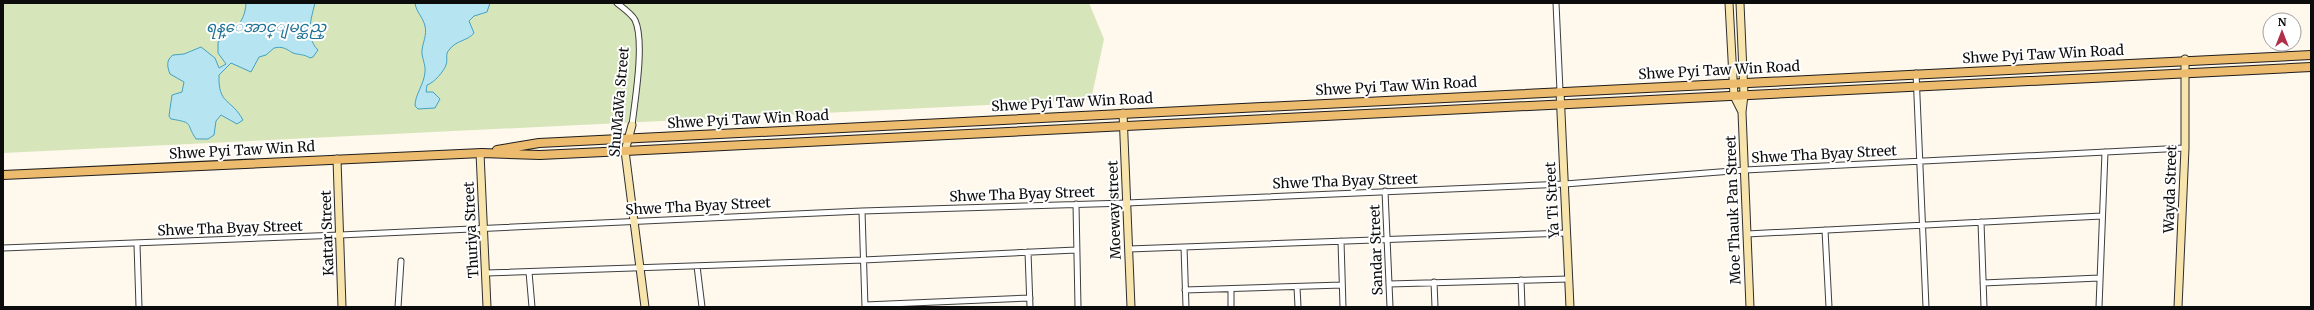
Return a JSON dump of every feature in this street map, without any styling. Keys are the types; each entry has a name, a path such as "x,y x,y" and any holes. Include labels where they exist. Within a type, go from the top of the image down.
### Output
{"main road":[{"name":"Shwe Pyi Taw Win Road","path":"481,153 539,142 1916,73 2311,55"},
{"name":"Shwe Pyi Taw Win Road","path":"481,153 540,155 625,152 1124,125 2311,67"},
{"name":"Shwe Pyi Taw Win Rd","path":"3,175 337,158 481,153"}],"street":[{"name":"ShuMaWa Street","path":"617,3 634,20 638,38 637,76 632,125 625,152 645,307"},
{"path":"1556,3 1560,91"},
{"path":"1729,3 1734,96 1742,112"},
{"path":"1740,3 1744,82 1742,112"},
{"name":"Wayda Street","path":"2178,307 2185,148 2185,60"},
{"path":"1916,73 1926,307"},
{"name":"Ya Ti Street","path":"1560,91 1570,307"},
{"name":"Moe Thauk Pan Street","path":"1742,112 1750,307"},
{"name":"Moeway street","path":"1123,113 1131,307"},
{"path":"926,123 926,136"},
{"path":"792,130 793,142"},
{"name":"Shwe Tha Byay Street","path":"3,248 137,244 862,211 1127,203 1564,184 1745,170 2185,148"},
{"path":"2099,307 2105,152"},
{"name":"Thuriya Street","path":"481,153 488,307"},
{"name":"Kattar Street","path":"337,158 342,307"},
{"name":"Sandar Street","path":"1385,191 1390,307"},
{"path":"1076,204 1078,307"},
{"path":"862,211 865,306 1030,298"},
{"path":"1747,234 2102,216"},
{"path":"1981,222 1984,307"},
{"path":"1825,230 1829,307"},
{"path":"1128,249 1567,233"},
{"path":"1341,241 1343,307"},
{"path":"137,244 139,307"},
{"path":"1184,247 1186,307"},
{"path":"486,273 863,260 1076,250"},
{"path":"1028,252 1030,307"},
{"path":"398,307 401,261"},
{"path":"697,266 702,307"},
{"path":"529,272 532,307"},
{"path":"1983,283 2099,278"},
{"path":"1389,284 1569,279"},
{"path":"1521,280 1522,307"},
{"path":"1434,282 1435,307"},
{"path":"1185,290 1342,285"},
{"path":"1297,287 1298,307"},
{"path":"1231,289 1232,307"}],"green space":[{"path":"3,3 1089,3 1104,39 1091,100 3,153"}],"water":[{"name":"ရန္ေအာင္ျမင္ဆည္","path":"246,3 315,3 310,34 314,45 318,50 313,57 310,58 277,47 266,55 259,57 251,72 231,63 219,75 219,85 223,97 243,120 237,124 221,115 216,121 214,135 208,139 196,139 187,123 171,119 169,116 172,95 182,92 184,82 170,74 168,61 173,55 184,54 201,47 215,58 219,68 226,64 218,53 218,42 233,30 241,21"},
{"path":"415,3 490,3 487,12 474,16 469,21 474,33 469,38 458,42 452,47 447,53 447,63 445,68 436,79 427,85 426,92 433,92 440,99 435,108 418,109 415,106 416,97 425,72 422,47 426,32 424,23"}]}
